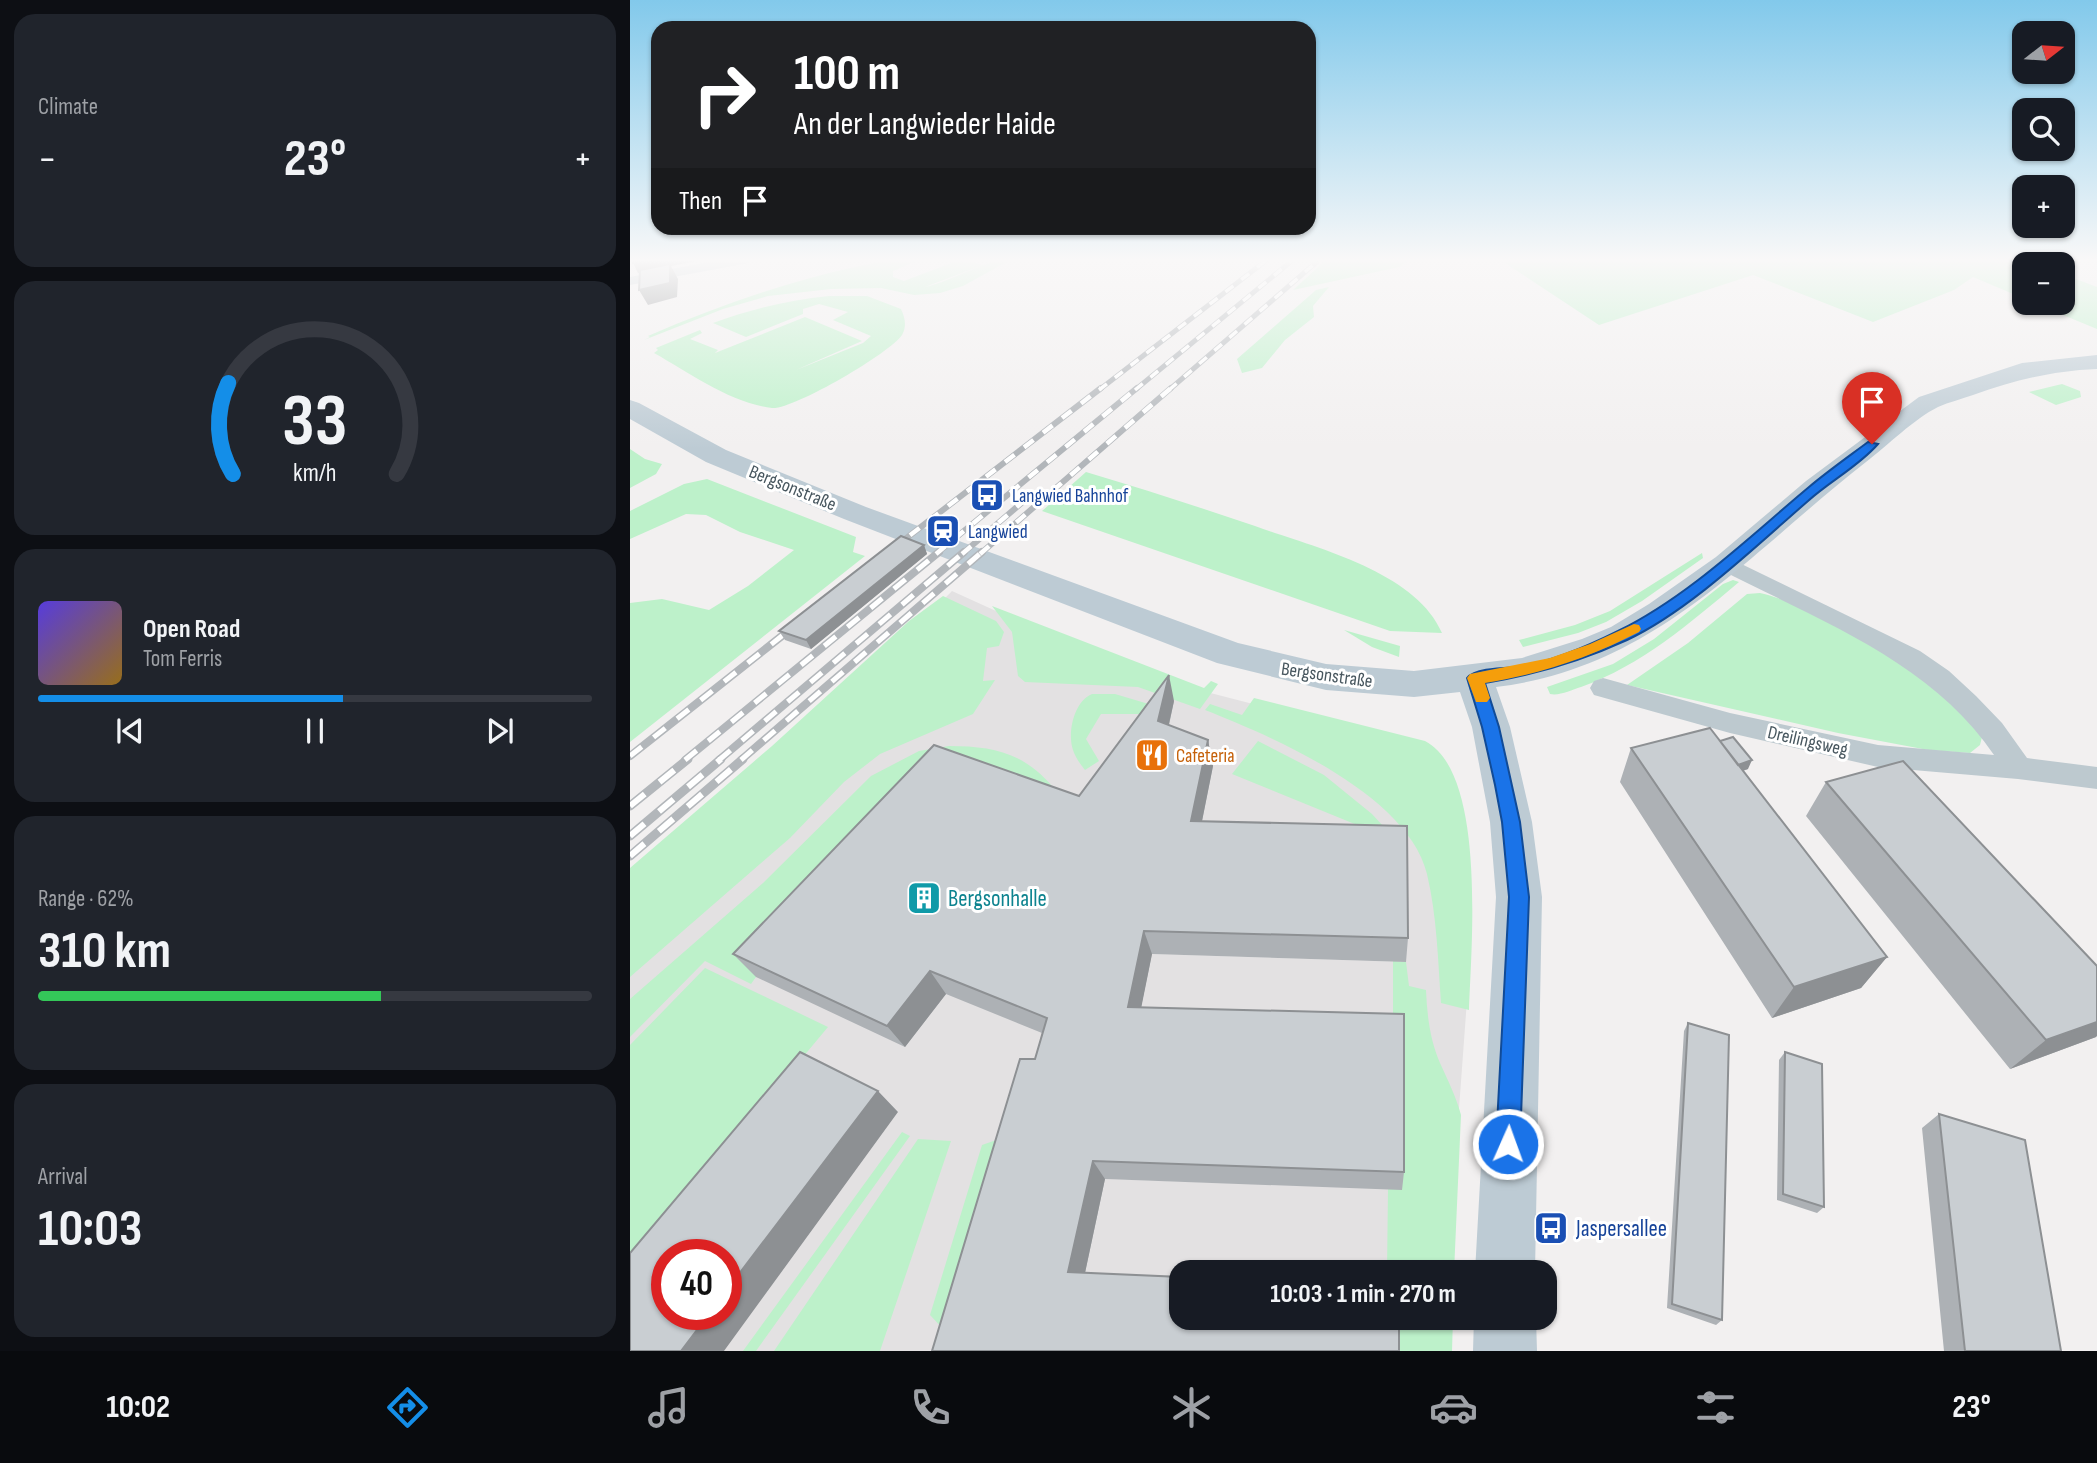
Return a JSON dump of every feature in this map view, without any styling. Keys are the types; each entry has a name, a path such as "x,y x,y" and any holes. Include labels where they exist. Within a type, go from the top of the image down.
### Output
{"street":[{"name":"Bergsonstraße","path":"630,408 716,456 842,508 1230,653 1293,671 1358,681 1414,684 1524,671 1595,648 1661,612 1727,564 1816,487 1928,402 2022,370 2097,362"},
{"path":"1727,564 1911,657 1940,678 1966,703 1992,730 2018,768"},
{"path":"1475,678 1504,785 1519,897 1505,1260"},
{"name":"Dreilingsweg","path":"1603,688 1730,723 1878,756 2097,778"},
{"path":"1505,1330 1505,1351"}],"shaded area":[{"path":"952,591 1108,662 1156,679 1257,705 1409,798 1467,1000 1448,1260 1169,1260 1169,1290 1082,1287 1105,1179 1402,1189 1137,1029 1152,954 1406,962 1406,851 960,999 1059,1039 956,1351 724,1351 742,1330 742,1326 898,1112 742,1242 742,1239 651,1239 651,1324 630,1045 630,902 788,758"},
{"path":"651,1330 661,1330 653,1351"}],"green space":[{"path":"690,322 644,340 650,337 648,336 678,323"},
{"path":"716,322 783,322 746,337 713,323"},
{"path":"792,322 817,322 862,341 796,370 863,343 871,336 838,322 905,322 902,335 861,367 819,391 772,408 726,394 654,353 658,350 656,348 700,330 702,333 690,339 718,350 715,353"},
{"path":"1279,322 1308,322 1285,340 1262,368 1242,373 1237,359"},
{"path":"2080,322 2097,322 2097,329"},
{"path":"2062,384 2080,391 2081,397 2056,405 2029,392"},
{"path":"630,449 645,459 662,464 656,474 630,488"},
{"path":"1086,472 1234,519 1360,564 1387,577 1410,593 1429,611 1442,633 1390,631 1042,511"},
{"path":"707,479 856,537 853,552 865,556 630,742 630,603 662,599 709,610 748,586 794,550 740,532 706,515 686,514 630,539 630,511 684,484"},
{"path":"1702,553 1703,558 1642,601 1606,622 1578,633 1523,647 1519,640 1575,625 1610,611"},
{"path":"1733,580 1739,582 1645,655 1603,678 1566,692 1550,694 1547,687 1613,664 1654,639 1723,584"},
{"path":"1760,593 1816,614 1902,661 1933,685 1983,733 1980,745 1970,753 1928,750 1838,733 1627,685 1688,643 1747,594"},
{"path":"943,596 996,621 1004,632 999,646 987,648 983,681 995,680 973,714 880,754 844,782 790,838 630,977 630,868 772,746 909,621"},
{"path":"992,606 1204,688 1211,681 1218,684 1200,709 1138,687 1025,682 1018,676 1012,632"},
{"path":"1344,630 1400,646 1399,657 1372,647"},
{"path":"1092,694 1115,694 1152,705 1146,714 1101,714 1086,739 1099,761 1085,770 1073,750 1071,735 1076,710"},
{"path":"1254,698 1425,741 1445,759 1458,788 1467,824 1471,864 1472,946 1469,1010 1441,1003 1435,922 1427,874 1415,845 1394,819 1335,772 1266,736 1205,710 1210,704 1242,715"},
{"path":"1258,741 1324,775 1372,814 1406,851 1362,827 1232,774"},
{"path":"949,746 981,748 1009,755 1034,769 1057,792 756,977 751,984 705,961 630,1037 630,999 763,883 871,776 919,751"},
{"path":"1393,961 1406,962 1409,986 1426,990 1434,1045 1461,1115 1455,1260 1387,1260 1388,1189 1402,1189 1393,1036"},
{"path":"705,968 828,1027 630,1264 630,1045"},
{"path":"902,1132 910,1136 756,1351 743,1351"},
{"path":"1002,1138 945,1331 930,1315 982,1145"},
{"path":"918,1139 951,1141 880,1351 774,1351"},
{"path":"1397,1330 1453,1330 1452,1351 1397,1351"}],"building":[{"path":"901,536 924,545 806,640 779,631"},
{"path":"1169,675 1158,721 1208,740 1191,821 1407,826 1408,938 1144,931 1128,1007 1404,1014 1404,1172 1093,1161 1068,1272 1169,1276 1169,1330 1399,1330 1399,1351 932,1351 1020,1059 1035,1059 1047,1018 930,971 887,1026 733,954 934,745 1079,796"},
{"path":"1710,728 1887,957 1794,987 1631,748"},
{"path":"1733,737 1752,760 1738,765 1720,741"},
{"path":"1903,761 2097,966 2097,1022 2046,1040 1826,782"},
{"path":"1688,1023 1729,1035 1722,1320 1672,1304"},
{"path":"800,1052 878,1091 742,1270 742,1239 651,1239 651,1330 697,1330 681,1351 630,1351 630,1253"},
{"path":"1785,1052 1822,1064 1824,1207 1783,1194"},
{"path":"1939,1114 2025,1140 2061,1351 1965,1351"}],"railway":[{"path":"1099,390 1187,322"},
{"path":"1135,390 1217,322"},
{"path":"1169,390 1247,322"},
{"path":"891,550 1101,388"},
{"path":"936,554 1137,388"},
{"path":"980,554 1171,388"},
{"path":"962,554 1032,494"},
{"path":"685,760 939,552"},
{"path":"719,760 964,552"},
{"path":"741,760 982,552"},
{"path":"630,756 797,624"},
{"path":"630,806 688,759"},
{"path":"630,836 721,759"},
{"path":"630,856 743,759"}],"slow traffic":[{"path":"1481,698 1475,678 1524,671 1555,663 1634,629"}],"place":[{"name":"Langwied Bahnhof","path":"987,495"},
{"name":"Langwied","path":"943,531"},
{"name":"Cafeteria","path":"1152,755"},
{"name":"Bergsonhalle","path":"924,898"},
{"name":"Jaspersallee","path":"1551,1228"}],"route":[{"path":"1508,1144 1519,897 1504,785 1475,678 1524,671 1555,663 1623,635 1661,612 1727,564 1816,487 1872,444"}]}
